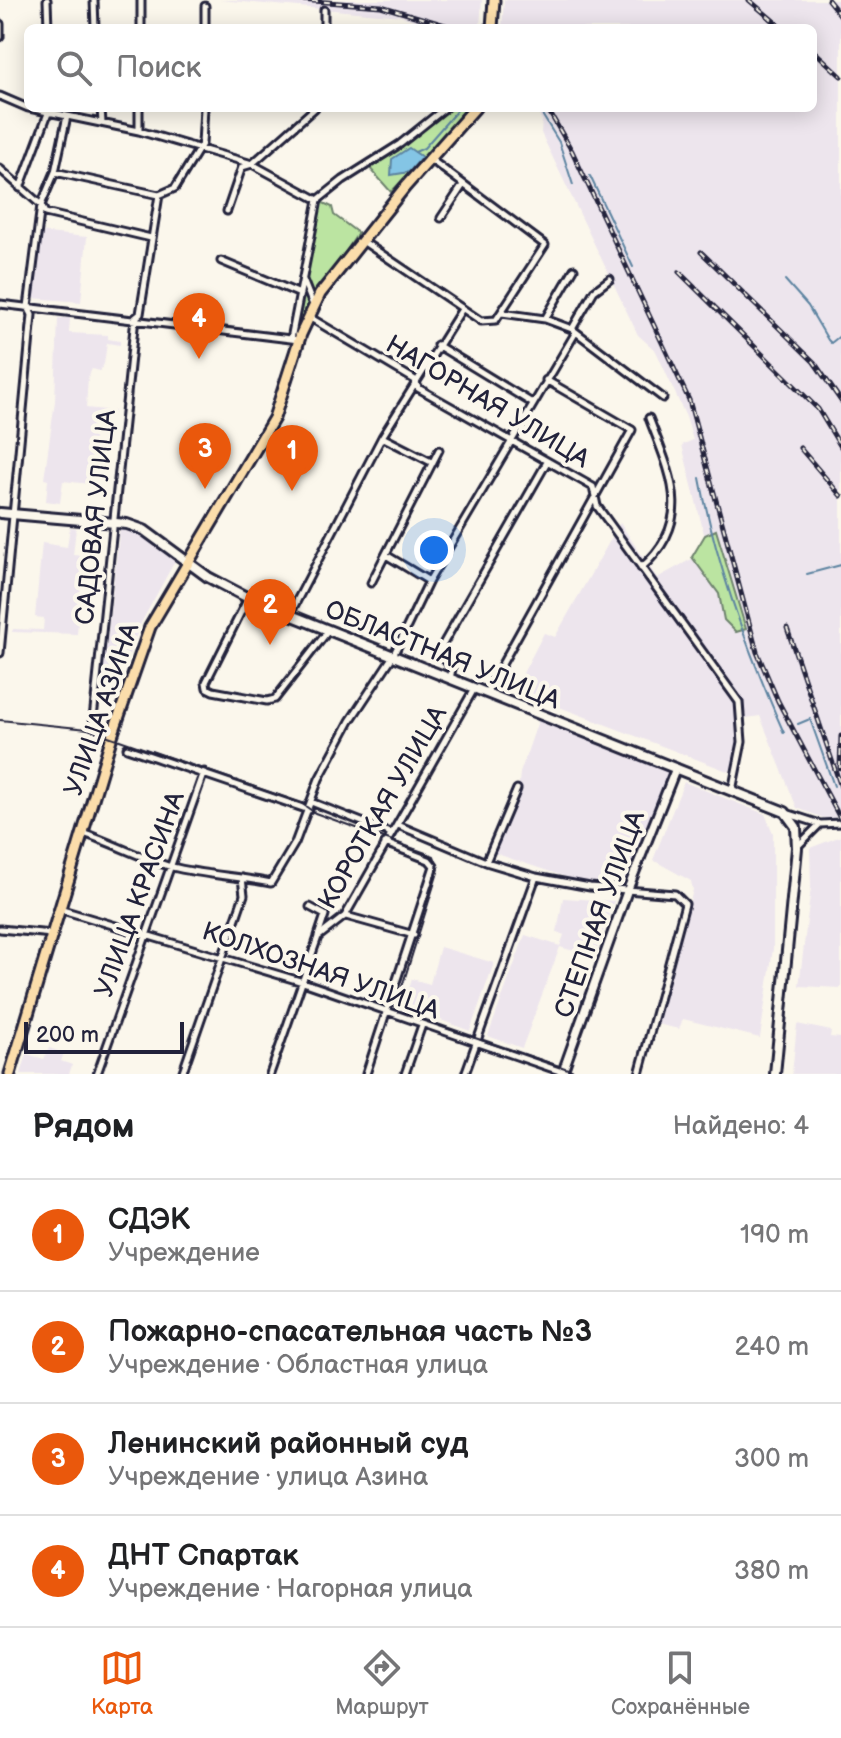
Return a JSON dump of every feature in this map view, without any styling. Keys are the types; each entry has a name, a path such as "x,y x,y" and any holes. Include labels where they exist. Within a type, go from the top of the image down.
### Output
{"main road":[{"path":"492,24 494,0"},
{"name":"УЛИЦА АЗИНА","path":"10,1074 139,655 165,599 274,418 295,340 313,305 361,240 471,112"},
{"name":"ОБЛАСТНАЯ УЛИЦА","path":"0,513 115,523 144,530 208,577 248,598 785,812"},
{"path":"775,1074 797,848 796,827 785,812"}],"street":[{"path":"47,0 48,24"},
{"path":"94,0 95,24"},
{"path":"141,0 141,24"},
{"path":"205,6 205,24"},
{"path":"324,10 324,24"},
{"path":"0,24 0,37"},
{"path":"0,96 24,106"},
{"path":"20,188 50,112"},
{"path":"53,112 139,131 252,164 318,200"},
{"path":"101,112 102,123"},
{"path":"139,112 139,131"},
{"path":"55,172 159,195 175,188 197,147 202,144 204,112"},
{"path":"227,211 242,167 252,164 310,112"},
{"path":"0,304 135,318 295,340 300,294 318,200 343,180 400,144 440,112"},
{"path":"0,653 32,315 28,307 41,205 55,172 67,116"},
{"path":"361,240 462,309 489,322 502,313 545,245 429,158"},
{"path":"0,169 41,205 45,213 151,238"},
{"path":"441,218 463,185"},
{"name":"САДОВАЯ УЛИЦА","path":"93,719 135,318 140,314 159,195"},
{"path":"221,261 300,294"},
{"path":"545,319 574,269"},
{"path":"303,279 313,305"},
{"path":"83,833 169,866 224,879 242,877 271,883 295,843 319,779 350,721 393,656 429,581 594,291 610,279"},
{"path":"290,615 382,437 462,309"},
{"path":"502,313 545,319 574,331 635,380 663,398"},
{"name":"НАГОРНАЯ УЛИЦА","path":"308,316 415,380 418,388 593,487 597,506 695,637 739,702 742,742 732,791"},
{"path":"437,345 532,403"},
{"path":"486,693 632,430 546,380"},
{"path":"641,568 661,551 675,511 669,471 649,418"},
{"path":"382,437 433,463"},
{"path":"371,583 439,450"},
{"path":"450,680 452,669 439,651 547,462"},
{"path":"386,555 429,581"},
{"path":"248,598 206,682 207,688 213,691 267,701 275,699 328,631"},
{"name":"КОРОТКАЯ УЛИЦА","path":"270,1074 318,937 345,916 474,689"},
{"path":"127,748 309,810"},
{"name":"СТЕПНАЯ УЛИЦА","path":"564,1073 628,889 676,768"},
{"name":"УЛИЦА КРАСИНА","path":"97,1074 204,772"},
{"path":"486,862 517,789"},
{"path":"311,802 390,833"},
{"path":"785,812 820,824 841,823"},
{"path":"797,848 804,837 820,824"},
{"path":"398,825 486,862 536,877 590,887 675,894 685,904 639,1074"},
{"path":"366,1074 414,935 434,866 429,860 385,843"},
{"path":"182,1074 244,895 242,877"},
{"path":"465,1074 536,877"},
{"path":"310,907 325,915 318,937"},
{"name":"КОЛХОЗНАЯ УЛИЦА","path":"59,909 223,956 564,1073"},
{"path":"345,916 414,935"},
{"path":"0,929 52,934"},
{"path":"405,1074 422,1025"}],"shaded area":[{"path":"220,0 482,0 480,24 424,24 402,16"},
{"path":"504,0 841,0 841,815 829,820 797,808 760,716 739,719 740,733 730,772 520,692 525,681 520,679 544,633 555,637 620,523 657,578 708,550 682,445 693,440 686,417 656,351 638,335 541,133 542,120 537,112 817,112 817,24 502,24"},
{"path":"38,232 87,237 81,302 32,298"},
{"path":"58,318 70,318 69,333 108,335 108,339 120,341 120,345 107,343 104,364 100,371 92,369 88,377 86,408 114,411 113,416 96,414 90,484 63,481 60,503 46,501 48,480 44,479 55,401"},
{"path":"70,527 76,528 73,555 83,556 77,634 12,632 13,629 43,630 44,618 35,617 42,543 67,547"},
{"path":"120,527 139,532 176,559 141,623 111,701 100,700"},
{"path":"539,718 671,769 622,886 575,880 491,852 518,792 520,773"},
{"path":"684,782 765,814 773,833 773,949 760,1038 683,1019 679,1029 657,1024 693,890 691,881 653,860"},
{"path":"841,836 841,988 799,986 811,887 810,848"},
{"path":"563,898 614,901 594,957 560,947 522,1048 488,1036 525,935 560,946 564,935 557,932"},
{"path":"440,947 494,963 470,1031 409,1008 405,1002 412,979 430,984"},
{"path":"797,1024 831,1031 830,1037 841,1038 841,1074 792,1074"},
{"path":"49,1048 64,1053 61,1061 72,1065 69,1074 21,1074 27,1054 44,1059"}],"green space":[{"path":"445,112 467,112 391,192 368,166"},
{"path":"319,201 332,207 334,215 358,233 295,329"},
{"path":"716,530 746,629 736,632 724,620 719,594 692,557 705,535"}],"water":[{"path":"409,148 422,157 409,172 391,175 392,159"}],"waterway":[{"path":"415,152 424,148 456,112"},
{"path":"540,112 559,142 573,185"},
{"path":"590,176 633,267"},
{"path":"785,280 808,306 831,343 841,335"},
{"path":"700,478 734,608 784,733"},
{"path":"807,574 841,565"},
{"path":"798,724 810,719 834,786"}],"tram line":[{"path":"0,720 88,729 301,803 315,813 434,856 439,869 401,990 404,1010 415,1018 583,1074"}],"railway":[{"path":"300,0 381,6 442,24"},
{"path":"749,0 777,24"},
{"path":"828,0 841,16"},
{"path":"817,54 841,76"},
{"path":"549,112 572,151 689,400 757,652 778,701 841,820"},
{"path":"701,252 814,362 841,401"},
{"path":"679,272 818,409 841,447"},
{"path":"800,448 841,496"},
{"path":"787,628 841,787"},
{"path":"840,768 841,736"}],"place":[{"name":"ДНТ Спартак","path":"199,359"},
{"name":"Ленинский районный суд","path":"205,489"},
{"name":"СДЭК","path":"292,491"},
{"name":"Пожарно-спасательная часть №3","path":"270,645"}]}
